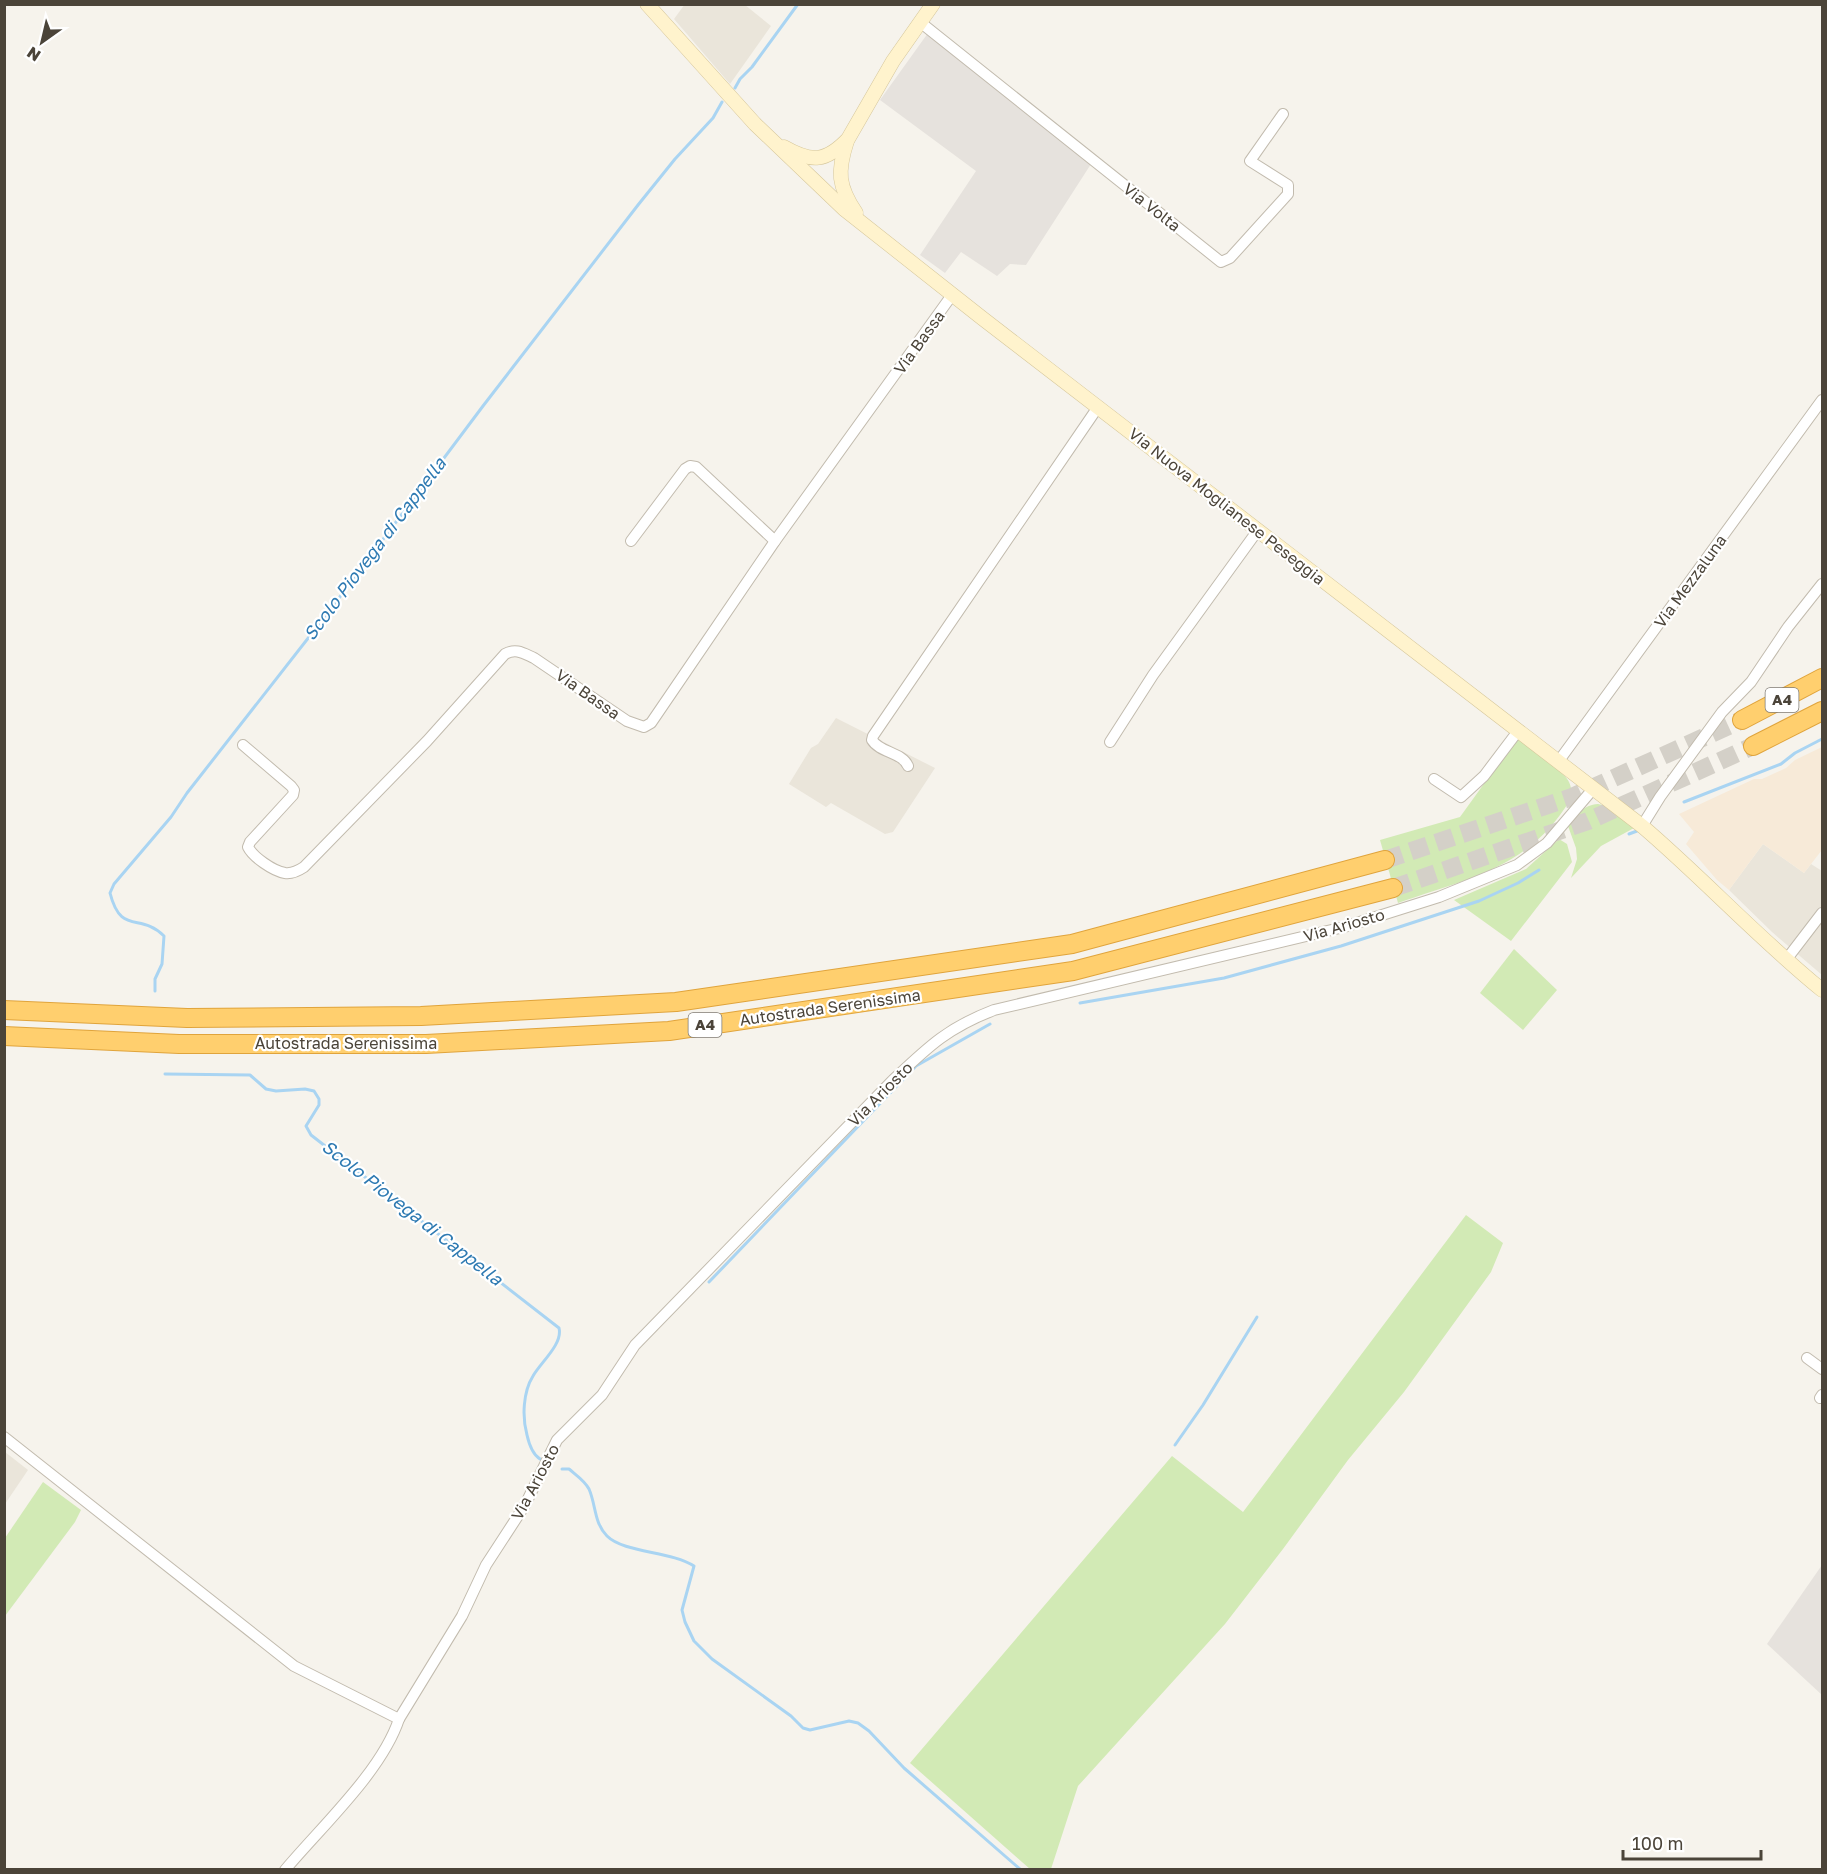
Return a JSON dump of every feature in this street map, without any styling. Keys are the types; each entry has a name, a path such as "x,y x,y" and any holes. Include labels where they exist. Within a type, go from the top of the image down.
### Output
{"highway":[{"name":"A4","path":"1742,720 1822,678"},
{"name":"A4","path":"1753,746 1822,711"},
{"name":"Autostrada Serenissima","path":"4,1010 187,1017 421,1016 676,1002 1072,944 1385,860"},
{"name":"Autostrada Serenissima","path":"4,1036 179,1044 414,1044 669,1030 1073,971 1393,888"}],"main road":[{"name":"Via Nuova Moglianese Peseggia","path":"647,4 723,91 768,137 813,181 864,224 952,295 1642,826 1687,865 1786,960 1822,990"},
{"path":"864,224 845,197 839,174 848,139 893,61 933,4"},
{"path":"768,137 800,156 824,158"},
{"path":"840,165 829,178 813,181 814,170 824,158 848,139"}],"street":[{"name":"Via Volta","path":"920,22 1221,262 1230,258 1288,194 1288,185 1250,161 1283,114"},
{"name":"Via Bassa","path":"243,746 294,790 248,847 251,852 286,873 296,872 314,858 455,711 505,654 512,650 540,661 627,721 644,727 651,723 775,541 952,295"},
{"name":"Via Mezzaluna","path":"1558,762 1822,400"},
{"path":"908,766 902,758 874,744 873,736 1098,407"},
{"path":"631,541 685,469 690,466 696,467 775,541"},
{"path":"1110,741 1153,675 1258,530"},
{"path":"1642,826 1722,712 1751,682 1788,627 1822,584"},
{"path":"1434,779 1461,797 1484,776 1518,731"},
{"name":"Via Ariosto","path":"285,1869 376,1763 394,1733 399,1719 462,1616 486,1565 525,1505 558,1440 602,1395 635,1345 892,1081 932,1044 972,1018 994,1010 1344,927 1439,897 1517,865 1547,843 1593,789"},
{"path":"1786,960 1822,914"},
{"path":"1807,1358 1822,1369"},
{"path":"4,1437 294,1666 399,1719"}],"shaded area":[{"path":"685,4 745,5 771,26 730,84 674,19"},
{"path":"928,33 1091,164 1026,265 1010,264 997,276 961,252 945,273 920,255 976,171 880,100"},
{"path":"836,718 935,768 893,832 885,834 831,803 826,807 789,784 811,748 818,744"},
{"path":"1822,747 1822,850 1804,873 1763,844 1729,890 1717,880 1686,844 1694,832 1679,814 1754,779 1762,779 1786,768 1795,760"},
{"path":"1763,844 1804,873 1811,864 1822,871 1822,975 1772,932 1729,890"},
{"path":"5,1452 28,1470 5,1504"},
{"path":"1822,1565 1822,1695 1767,1644"}],"green space":[{"path":"1517,738 1553,766 1569,782 1571,795 1563,811 1544,834 1507,861 1466,880 1398,903 1380,840 1460,817"},
{"path":"1598,804 1607,806 1634,828 1601,846 1571,878 1577,859 1576,848 1568,826 1584,808"},
{"path":"1559,839 1567,844 1572,862 1511,941 1454,900 1526,869"},
{"path":"1514,949 1557,990 1523,1030 1480,993"},
{"path":"1466,1215 1503,1243 1491,1272 1404,1392 1348,1460 1225,1624 1078,1786 1051,1869 1030,1869 910,1763 1172,1456 1243,1512"},
{"path":"43,1482 81,1510 75,1522 5,1616 5,1538"}],"waterway":[{"name":"Scolo Piovega di Cappella","path":"735,88 798,4"},
{"name":"Scolo Piovega di Cappella","path":"155,991 155,979 162,964 164,936 155,929 132,922 120,914 114,906 110,893 114,884 171,817 483,406 638,205 675,159 713,118 722,102"},
{"path":"1684,802 1781,764 1795,753 1822,739"},
{"path":"1629,834 1637,831"},
{"path":"1080,1003 1224,978 1341,946 1479,901 1518,883 1539,870"},
{"path":"709,1282 916,1066 990,1024"},
{"name":"Scolo Piovega di Cappella","path":"165,1074 250,1075 266,1089 314,1091 319,1099 319,1105 306,1126 311,1135 559,1328 555,1347 533,1376 525,1397 524,1420 527,1435 533,1452 540,1459"},
{"path":"1175,1445 1203,1405 1257,1317"},
{"name":"Scolo Piovega di Cappella","path":"562,1469 569,1469 587,1486 600,1525 607,1536 615,1542 673,1557 694,1566 682,1610 694,1641 712,1659 791,1716 803,1728 810,1730 849,1721 858,1723 869,1731 904,1768 1021,1870"}],"tunnel":[{"path":"1385,860 1572,797 1742,720"},
{"path":"1393,888 1588,821 1753,746"}]}
